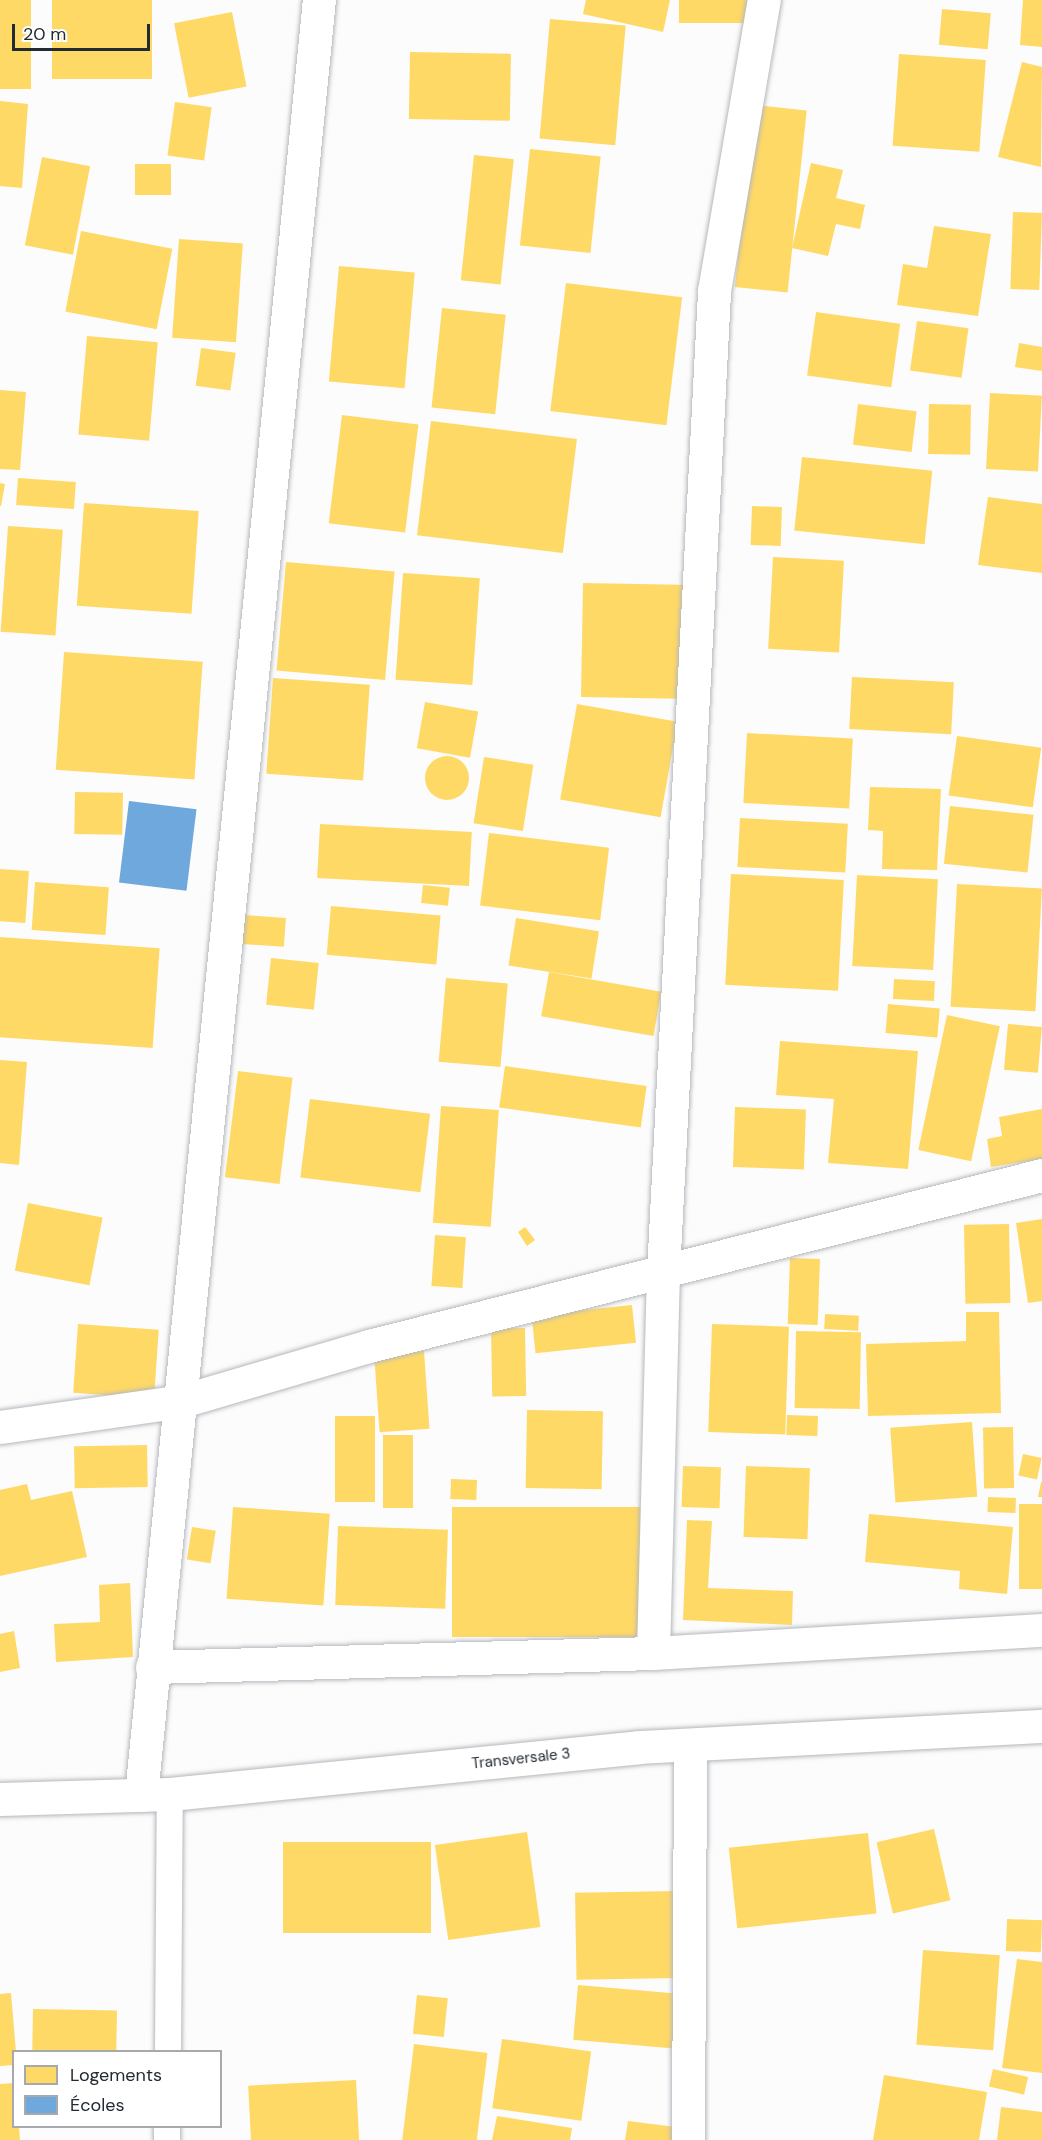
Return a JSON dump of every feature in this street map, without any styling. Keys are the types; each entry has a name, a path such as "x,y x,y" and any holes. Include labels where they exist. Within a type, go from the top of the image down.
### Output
{"street":[{"path":"156,1795 152,1667 182,1401 319,0"},
{"path":"653,1653 663,1272 714,291 764,0"},
{"path":"0,1427 182,1401 369,1346 1042,1175"},
{"path":"152,1667 653,1653 1042,1630"},
{"name":"Transversale 3","path":"0,1799 156,1795 639,1747 1042,1726"},
{"path":"688,2140 690,1746"}],"lane":[{"path":"156,1795 168,2050"}],"building: Logements":[{"path":"0,0 31,0 31,89 0,89"},
{"path":"52,0 152,0 152,79 52,79"},
{"path":"586,0 670,0 663,32 583,14"},
{"path":"679,0 756,0 756,23 679,23"},
{"path":"1023,0 1042,0 1042,47 1020,45"},
{"path":"942,9 991,13 988,49 939,45"},
{"path":"232,12 247,87 189,98 174,23"},
{"path":"550,19 626,26 615,145 540,139"},
{"path":"410,52 511,54 510,121 409,119"},
{"path":"899,54 986,60 979,152 893,146"},
{"path":"1022,62 1042,67 1041,167 998,157"},
{"path":"0,101 28,104 22,188 0,186"},
{"path":"175,102 212,107 204,161 167,155"},
{"path":"754,105 807,111 788,293 735,287"},
{"path":"530,149 601,156 590,253 520,245"},
{"path":"474,155 514,159 501,284 461,280"},
{"path":"42,157 90,166 73,255 25,245"},
{"path":"811,163 843,170 836,198 865,205 860,229 836,224 828,256 792,248"},
{"path":"135,164 171,164 171,195 135,195"},
{"path":"1013,212 1042,213 1039,290 1010,289"},
{"path":"934,226 991,234 978,316 897,305 903,264 927,268"},
{"path":"81,231 172,249 157,329 65,311"},
{"path":"179,239 243,243 236,342 172,338"},
{"path":"339,266 415,273 405,388 329,382"},
{"path":"566,283 682,297 666,425 550,411"},
{"path":"442,308 506,315 495,414 432,407"},
{"path":"816,312 900,324 891,387 807,375"},
{"path":"917,321 968,328 962,378 910,371"},
{"path":"87,336 158,342 149,441 78,435"},
{"path":"1019,343 1042,347 1042,371 1015,367"},
{"path":"201,348 236,353 230,391 196,386"},
{"path":"0,390 26,392 20,470 0,469"},
{"path":"990,393 1042,396 1038,472 986,469"},
{"path":"858,404 917,411 912,452 853,445"},
{"path":"929,404 971,405 970,455 928,454"},
{"path":"342,415 418,424 405,533 329,523"},
{"path":"431,421 577,439 563,553 417,535"},
{"path":"802,457 932,471 925,544 794,531"},
{"path":"18,478 76,482 74,509 16,505"},
{"path":"0,483 5,484 1,506 0,506"},
{"path":"988,497 1042,504 1042,573 978,565"},
{"path":"84,503 199,511 192,614 77,606"},
{"path":"752,506 782,507 781,546 751,545"},
{"path":"8,526 63,530 55,636 1,632"},
{"path":"773,557 844,561 839,653 768,649"},
{"path":"286,562 395,571 385,680 277,671"},
{"path":"403,573 480,578 472,685 396,680"},
{"path":"583,583 694,585 692,699 581,697"},
{"path":"64,652 203,662 194,779 56,770"},
{"path":"852,677 954,682 951,734 849,729"},
{"path":"273,678 370,685 363,781 266,774"},
{"path":"425,702 478,711 470,758 417,748"},
{"path":"577,704 677,722 661,817 560,800"},
{"path":"747,733 853,739 849,808 743,803"},
{"path":"957,736 1041,748 1033,807 949,795"},
{"path":"447,756 462,763 469,778 462,793 447,800 432,793 425,778 432,763"},
{"path":"484,757 533,765 523,831 474,823"},
{"path":"870,787 941,789 937,870 882,869 883,831 868,830"},
{"path":"75,792 123,793 122,835 74,834"},
{"path":"950,806 1034,815 1027,872 944,864"},
{"path":"740,818 848,824 845,873 737,867"},
{"path":"320,824 472,832 469,886 317,878"},
{"path":"489,833 609,848 600,920 480,905"},
{"path":"0,869 29,871 25,923 0,921"},
{"path":"731,874 844,880 838,991 725,985"},
{"path":"857,875 938,879 933,970 852,966"},
{"path":"35,882 109,887 105,935 32,930"},
{"path":"957,884 1042,888 1035,1011 951,1007"},
{"path":"423,885 450,888 448,906 421,903"},
{"path":"331,906 441,916 436,964 327,955"},
{"path":"244,915 286,918 284,947 242,944"},
{"path":"516,918 599,931 591,979 508,965"},
{"path":"0,937 160,948 153,1048 0,1037"},
{"path":"271,958 319,963 314,1010 266,1005"},
{"path":"549,972 661,992 653,1036 541,1016"},
{"path":"446,978 508,983 500,1067 439,1062"},
{"path":"894,979 935,981 934,1001 893,999"},
{"path":"888,1004 940,1009 937,1037 885,1033"},
{"path":"947,1015 1000,1026 971,1161 918,1150"},
{"path":"1008,1024 1042,1027 1038,1073 1004,1070"},
{"path":"780,1041 918,1051 908,1169 828,1163 834,1099 776,1095"},
{"path":"0,1060 27,1062 19,1165 0,1163"},
{"path":"505,1066 647,1086 641,1127 499,1108"},
{"path":"238,1071 293,1078 280,1184 225,1177"},
{"path":"310,1099 430,1114 420,1192 300,1177"},
{"path":"441,1106 499,1110 491,1227 433,1223"},
{"path":"735,1107 806,1109 804,1169 733,1167"},
{"path":"1042,1109 1042,1159 991,1167 987,1139 1002,1136 999,1117"},
{"path":"28,1203 103,1218 89,1285 15,1271"},
{"path":"1042,1219 1042,1301 1028,1303 1016,1223"},
{"path":"1009,1224 1010,1303 965,1304 964,1225"},
{"path":"525,1227 535,1240 527,1246 518,1232"},
{"path":"435,1235 466,1237 462,1288 431,1286"},
{"path":"790,1258 820,1259 818,1325 788,1324"},
{"path":"632,1305 636,1343 536,1353 532,1316"},
{"path":"966,1312 999,1312 1001,1413 868,1416 866,1344 966,1341"},
{"path":"825,1314 859,1316 858,1331 824,1329"},
{"path":"78,1324 159,1330 154,1398 73,1393"},
{"path":"712,1324 789,1327 785,1435 708,1432"},
{"path":"525,1328 526,1396 492,1397 491,1329"},
{"path":"796,1331 861,1332 860,1409 795,1408"},
{"path":"424,1351 429,1429 380,1432 374,1354"},
{"path":"527,1410 603,1411 602,1489 526,1488"},
{"path":"787,1415 818,1416 817,1436 786,1435"},
{"path":"335,1416 375,1416 375,1502 335,1502"},
{"path":"972,1422 977,1497 895,1503 890,1428"},
{"path":"1013,1427 1014,1488 984,1489 983,1428"},
{"path":"383,1435 413,1435 413,1508 383,1508"},
{"path":"147,1445 148,1487 75,1488 74,1446"},
{"path":"1023,1454 1042,1458 1037,1479 1018,1476"},
{"path":"683,1466 721,1467 720,1508 682,1507"},
{"path":"746,1466 810,1468 807,1539 744,1537"},
{"path":"451,1479 477,1480 476,1500 450,1499"},
{"path":"1041,1482 1042,1497 1038,1497"},
{"path":"27,1484 31,1500 72,1491 87,1557 0,1576 0,1490"},
{"path":"988,1497 1016,1498 1015,1513 987,1512"},
{"path":"1019,1504 1042,1504 1042,1589 1019,1589"},
{"path":"233,1507 330,1514 323,1606 227,1599"},
{"path":"452,1507 645,1507 645,1637 452,1637"},
{"path":"869,1514 1013,1527 1007,1594 959,1589 960,1571 865,1562"},
{"path":"687,1520 712,1521 708,1588 793,1591 792,1625 683,1620"},
{"path":"338,1526 448,1530 445,1609 335,1605"},
{"path":"192,1527 216,1531 211,1563 187,1560"},
{"path":"130,1583 133,1657 56,1662 54,1624 100,1622 99,1585"},
{"path":"14,1631 20,1668 0,1672 0,1634"},
{"path":"934,1829 950,1900 893,1913 877,1842"},
{"path":"527,1832 540,1927 448,1940 435,1845"},
{"path":"868,1833 876,1914 737,1928 729,1848"},
{"path":"283,1842 431,1842 431,1933 283,1933"},
{"path":"677,1891 679,1978 577,1980 575,1893"},
{"path":"1007,1919 1042,1920 1041,1952 1006,1951"},
{"path":"923,1950 1000,1955 993,2050 916,2045"},
{"path":"1017,1959 1042,1962 1042,2073 1002,2068"},
{"path":"578,1985 679,1994 674,2049 573,2040"},
{"path":"11,1993 16,2050 12,2050 12,2065 0,2066 0,1994"},
{"path":"417,1995 448,1998 444,2037 413,2034"},
{"path":"33,2009 117,2010 116,2050 32,2050"},
{"path":"502,2039 591,2052 581,2121 492,2108"},
{"path":"414,2044 487,2053 477,2140 402,2140"},
{"path":"993,2069 1028,2077 1024,2095 989,2087"},
{"path":"884,2075 987,2092 979,2140 873,2140"},
{"path":"356,2080 359,2140 251,2140 248,2086"},
{"path":"12,2083 12,2128 19,2128 20,2140 0,2140 0,2084"},
{"path":"1001,2107 1042,2112 1042,2140 997,2140"},
{"path":"497,2116 572,2128 570,2140 492,2140"},
{"path":"628,2121 684,2128 682,2140 625,2140"}],"building: Écoles":[{"path":"129,801 196,809 186,891 119,882"}]}
